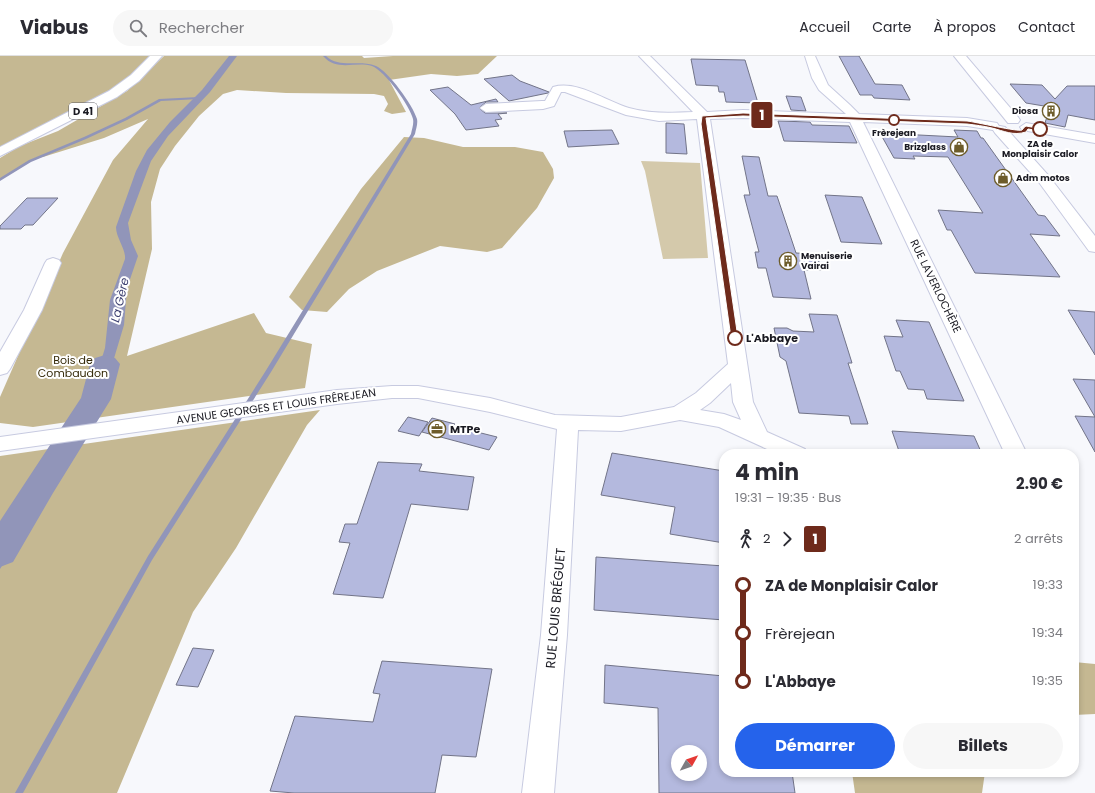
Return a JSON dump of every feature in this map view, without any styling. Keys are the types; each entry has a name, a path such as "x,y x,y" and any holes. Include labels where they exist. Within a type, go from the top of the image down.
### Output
{"main road":[{"name":"D 41","path":"0,152 97,104 135,78 156,56"},
{"path":"950,56 1006,125 1022,138 1095,228"},
{"path":"960,56 1043,178 1095,247"}],"street":[{"path":"644,56 704,116 743,402 758,435"},
{"name":"RUE LAVERLOCHÈRE","path":"810,56 820,82 826,90 848,107 856,119 1014,449"},
{"path":"486,108 543,105 550,103 557,89 566,88 638,114 659,117 743,114 967,122 1006,125 1095,139"},
{"path":"0,369 33,310 53,263"},
{"name":"AVENUE GEORGES ET LOUIS FRÊREJEAN","path":"0,444 337,397 392,392 418,392 442,395 568,424 621,424 680,413 703,398 738,365"},
{"path":"680,413 724,421 787,449"},
{"name":"RUE LOUIS BRÉGUET","path":"538,793 554,635 568,424"}],"shaded area":[{"path":"641,161 700,163 708,258 663,259 645,171"}],"green space":[{"path":"0,56 150,56 123,82 108,92 0,148"},
{"name":"Bois de Combaudon","path":"164,56 362,56 364,58 393,56 497,56 478,74 457,76 431,74 389,80 406,112 392,114 384,111 388,104 384,96 374,94 286,93 237,90 223,94 199,116 175,146 160,169 151,202 152,249 127,356 254,313 266,333 312,344 305,388 33,427 0,423 0,397 63,253 113,160 148,119 104,138 43,157 35,158 0,179 0,158 20,146 58,131 127,91"},
{"path":"404,137 424,138 463,147 515,147 543,152 553,169 554,178 537,208 502,248 487,252 440,246 377,271 349,289 327,312 302,310 289,297 361,189"},
{"path":"320,410 307,425 236,548 193,612 117,793 0,793 0,456"},
{"path":"1079,662 1095,664 1095,714 1079,715"},
{"path":"853,777 984,777 982,793 855,793"}],"water":[{"path":"229,56 237,56 210,92 168,136 151,161 128,223 131,240 138,256 127,288 124,325 100,405 87,407 105,348 110,300 125,259 124,251 116,231 116,227 136,171 147,150 170,122 202,90"},
{"path":"51,477 20,536 0,569 0,539 38,479"}],"building":[{"path":"839,56 859,56 875,84 902,85 910,100 874,98 872,95 860,95"},
{"path":"691,59 745,60 758,103 726,102 724,92 719,92 718,86 696,85"},
{"path":"512,75 520,81 549,92 509,101 484,79"},
{"path":"1010,84 1042,85 1055,99 1067,86 1095,86 1095,120 1068,115 1065,127 1045,123 1050,107 1026,103"},
{"path":"448,87 471,105 496,99 498,102 486,102 479,108 485,113 507,113 498,114 502,119 495,120 499,126 466,130 455,114 430,90"},
{"path":"786,96 801,97 806,111 791,110"},
{"path":"778,121 810,122 812,125 849,126 857,143 784,141"},
{"path":"666,123 684,124 687,154 666,153"},
{"path":"612,130 619,144 568,147 564,131"},
{"path":"954,130 977,131 1038,215 1045,216 1060,236 1030,234 1060,277 975,273 951,230 947,230 938,210 983,213 948,157 913,156 915,159 894,158 880,133 958,137"},
{"path":"742,156 759,157 768,196 777,196 796,253 816,254 822,270 804,270 811,299 773,297 766,268 758,268 755,252 759,252 744,195 750,195"},
{"path":"825,195 862,197 882,244 841,242"},
{"path":"27,198 58,198 33,225 25,225 21,229 0,229 0,226"},
{"path":"1068,310 1095,312 1095,355"},
{"path":"809,314 837,315 852,363 848,363 868,424 851,424 849,416 799,413 786,361 780,357 774,328 787,328 793,331 814,332"},
{"path":"896,320 929,322 964,401 927,399 924,390 908,389 900,371 896,371 884,336 903,337"},
{"path":"1073,379 1095,380 1095,417"},
{"path":"1075,416 1095,417 1095,452"},
{"path":"408,417 428,422 419,436 398,431"},
{"path":"432,418 455,424 453,426 497,437 489,450 422,432"},
{"path":"892,431 974,436 980,449 898,449"},
{"path":"612,453 719,470 719,542 670,534 675,507 601,495"},
{"path":"378,462 422,464 419,471 474,477 468,510 411,504 383,598 333,594 350,543 339,542 345,524 357,524"},
{"path":"596,557 719,566 719,620 594,610"},
{"path":"193,648 214,650 198,687 176,685"},
{"path":"382,661 492,669 476,757 442,755 435,793 294,793 270,791 295,716 373,722 380,694 373,693"},
{"path":"605,665 719,676 719,777 793,777 795,793 659,793 658,708 604,703"}],"waterway":[{"path":"19,793 150,558 268,372 413,134 415,126 413,113 398,90 385,74 374,66 334,63 324,56"},
{"path":"0,180 30,161 126,119 160,100 199,98"},
{"name":"La Gère","path":"0,552 41,484 96,399 105,364"}],"bus line":[{"name":"1","path":"735,338 703,124 704,116 719,114 743,114 967,122 993,126 1007,132 1024,131 1026,127 1040,129"}],"place":[{"name":"Diosa","path":"1051,111"},
{"name":"Frèrejean","path":"894,120"},
{"name":"ZA de Monplaisir Calor","path":"1040,129"},
{"name":"Brizglass","path":"959,147"},
{"name":"Adm motos","path":"1003,178"},
{"name":"Menuiserie Vairai","path":"788,261"},
{"name":"L'Abbaye","path":"735,338"},
{"name":"MTPe","path":"437,429"}]}
